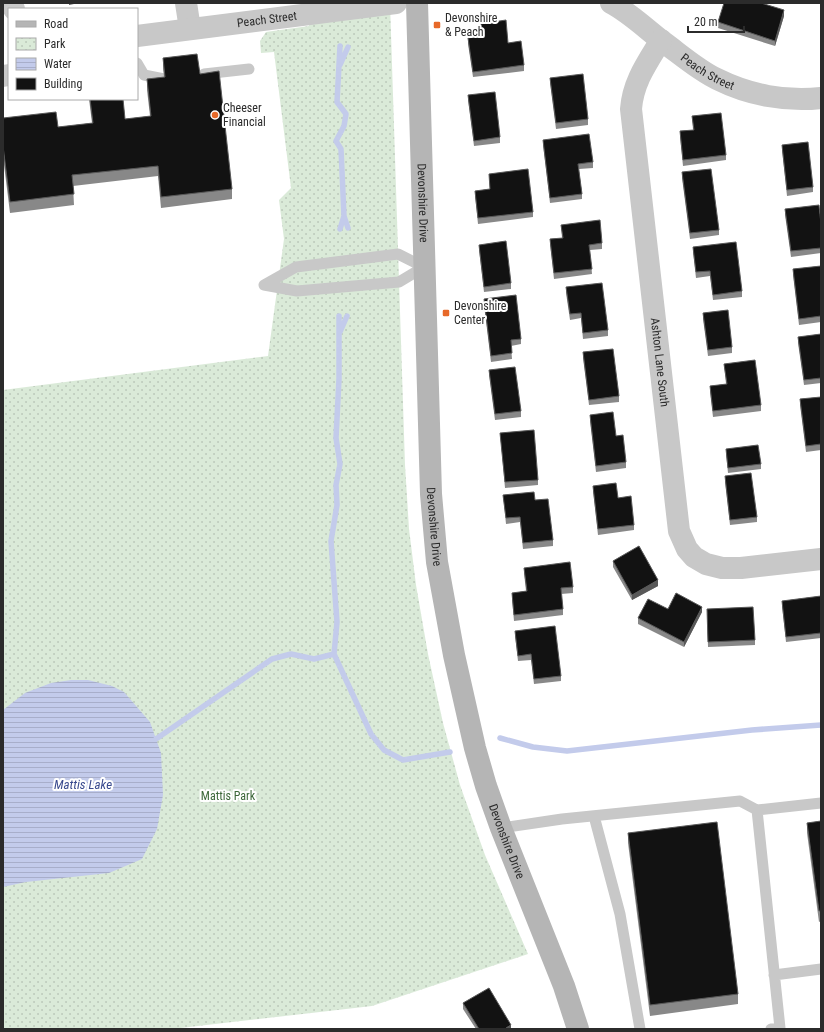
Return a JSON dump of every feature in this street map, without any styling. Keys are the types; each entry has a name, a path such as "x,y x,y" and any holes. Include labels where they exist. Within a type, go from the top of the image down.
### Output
{"street":[{"path":"186,3 190,29"},
{"name":"Peach Street","path":"138,36 396,3"},
{"name":"Devonshire Drive","path":"417,3 431,494 438,562 454,655 472,735 486,786 501,828 564,986 578,1029"},
{"name":"Peach Street","path":"611,3 637,20 661,40 717,79 759,94 804,100 821,98"},
{"name":"Ashton Lane South","path":"661,40 636,82 632,95 631,109 679,530 687,549 694,557 706,564 722,568 741,568 821,559"}],"lane":[{"path":"138,65 144,75 164,79"},
{"path":"198,75 249,69"},
{"path":"398,254 424,267 399,282 297,291 264,285 296,267 398,254"},
{"path":"501,828 594,816 740,801 757,810 821,803"},
{"path":"757,810 774,975 777,1028"},
{"path":"594,816 620,914 640,1029"},
{"path":"774,975 821,970"}],"green space":[{"name":"Mattis Park","path":"306,3 390,3 405,465 409,529 416,585 428,654 443,723 460,785 485,855 528,954 372,1006 172,1029 3,1029 3,390 268,356 284,239 279,200 291,188 274,52 261,53 260,41 266,32 309,26"}],"water":[{"name":"Mattis Lake","path":"71,680 88,680 112,686 124,692 150,722 161,753 163,795 157,829 142,859 109,873 26,882 3,887 3,710 25,693 51,683"}],"building":[{"path":"724,3 761,3 784,10 775,41 718,22"},
{"path":"506,20 508,43 521,41 524,65 473,72 468,38 482,36 480,24"},
{"path":"197,54 200,74 219,71 232,189 161,197 158,166 72,175 74,194 10,202 3,146 3,118 56,112 58,127 93,123 90,100 123,100 125,119 151,116 147,79 165,77 163,58"},
{"path":"583,74 588,119 556,123 550,78"},
{"path":"495,92 500,137 474,141 468,95"},
{"path":"721,113 726,155 683,160 680,131 694,130 692,116"},
{"path":"589,134 593,162 578,164 582,194 550,198 543,140"},
{"path":"808,142 813,187 787,190 782,145"},
{"path":"528,169 533,212 478,218 475,191 490,189 489,174"},
{"path":"711,169 719,230 690,233 682,172"},
{"path":"819,205 821,248 791,251 785,209"},
{"path":"600,220 602,243 589,245 592,269 554,273 550,239 563,238 561,225"},
{"path":"506,241 511,283 484,287 479,245"},
{"path":"736,242 742,291 713,295 710,271 696,272 693,247"},
{"path":"821,266 821,316 799,319 793,269"},
{"path":"602,283 608,330 583,333 581,313 570,314 566,287"},
{"path":"516,295 521,339 511,340 512,353 491,356 484,299"},
{"path":"728,310 732,347 708,350 703,313"},
{"path":"821,334 821,378 804,380 798,337"},
{"path":"613,349 619,396 589,400 583,352"},
{"path":"755,360 761,405 713,411 710,386 727,384 724,364"},
{"path":"515,367 521,411 495,414 489,370"},
{"path":"821,397 821,444 806,446 800,399"},
{"path":"613,412 616,436 623,435 626,462 596,466 590,415"},
{"path":"534,430 538,480 505,482 500,433"},
{"path":"758,445 761,464 728,468 726,449"},
{"path":"751,473 757,517 730,520 725,476"},
{"path":"616,483 618,498 631,496 634,525 598,529 593,486"},
{"path":"534,492 535,500 548,499 553,540 523,543 520,517 506,518 503,495"},
{"path":"639,546 658,580 632,595 613,561"},
{"path":"570,562 573,587 561,588 563,609 514,615 512,593 527,591 524,568"},
{"path":"676,593 702,607 684,642 638,618 648,599 668,609"},
{"path":"821,596 821,633 786,637 782,601"},
{"path":"753,607 755,640 708,642 707,609"},
{"path":"555,626 561,676 534,679 531,654 518,656 515,631"},
{"path":"821,821 821,911 819,911 807,823"},
{"path":"717,822 738,994 650,1005 628,833"},
{"path":"489,988 511,1025 506,1028 507,1029 479,1029 463,1003"}],"waterway":[{"path":"340,46 337,102 346,114 344,126 336,141 341,149 344,216 340,229"},
{"path":"340,65 348,47"},
{"path":"344,216 348,228"},
{"path":"339,316 339,379 336,438 340,464 336,485 337,505 331,541 337,622 334,654 371,734 384,750 403,760 450,752"},
{"path":"340,332 347,316"},
{"path":"156,739 272,659 291,654 314,659 334,654"},
{"path":"500,738 533,747 567,751 752,730 821,725"}],"place":[{"name":"Devonshire & Peach","path":"437,25"},
{"name":"Cheeser Financial","path":"215,115"},
{"name":"Devonshire Center","path":"446,313"}]}
